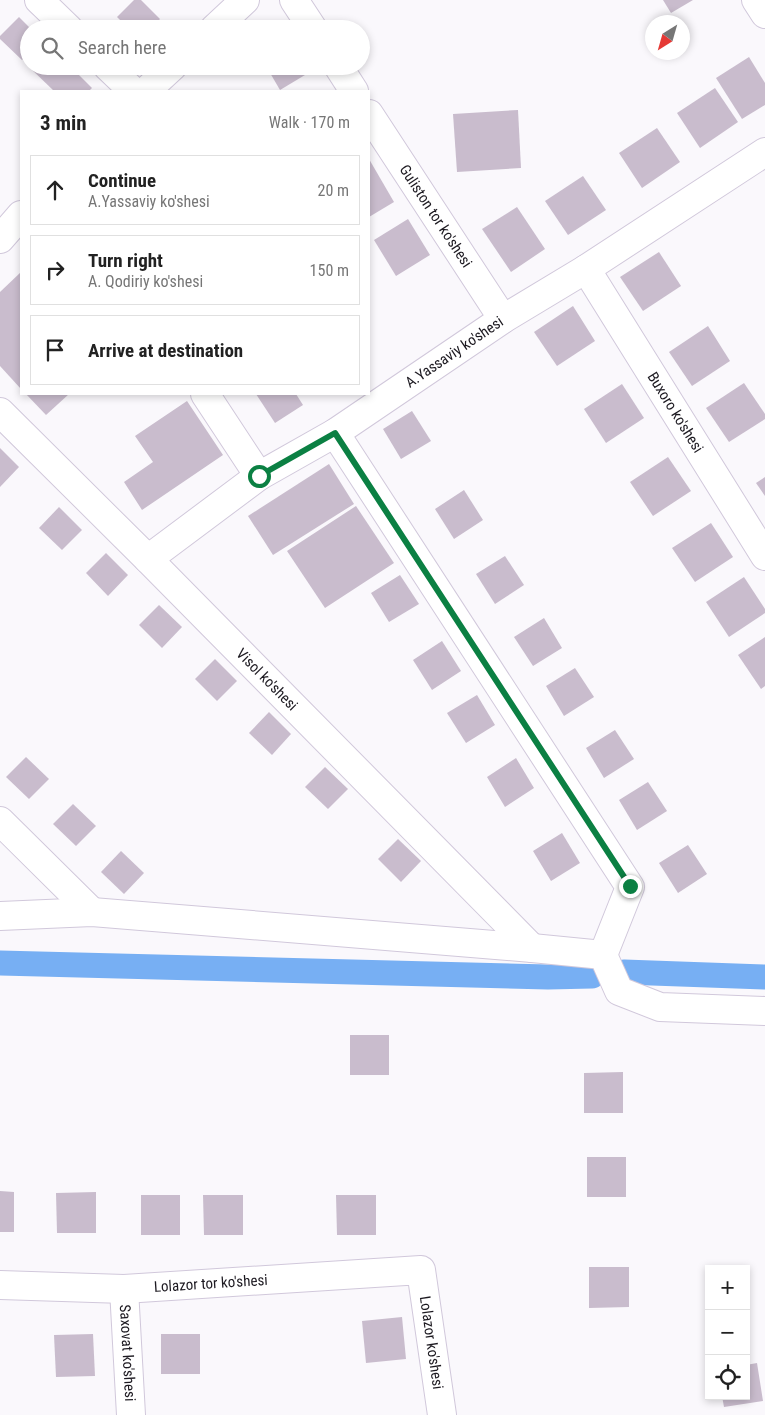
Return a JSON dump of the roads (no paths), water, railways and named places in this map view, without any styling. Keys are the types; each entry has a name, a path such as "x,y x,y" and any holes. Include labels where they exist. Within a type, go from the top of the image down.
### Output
{"street":[{"path":"39,0 59,20"},
{"path":"224,20 245,0"},
{"path":"294,0 307,20"},
{"path":"756,0 765,14"},
{"path":"116,75 132,90"},
{"path":"147,90 163,75"},
{"path":"344,75 353,90"},
{"name":"Guliston tor ko'shesi","path":"370,116 503,319"},
{"name":"A.Yassaviy ko'shesi","path":"148,559 259,476 335,433 503,319 586,269 765,152"},
{"path":"0,239 20,216"},
{"name":"Buxoro ko'shesi","path":"586,269 765,556"},
{"path":"206,395 259,476"},
{"name":"Visol ko'shesi","path":"0,412 532,948"},
{"path":"335,433 630,886 603,956 620,991 660,1007 765,1011"},
{"path":"0,821 92,912"},
{"path":"0,916 92,912 532,948 603,956"},
{"name":"Lolazor tor ko'shesi","path":"0,1284 124,1289 421,1270"},
{"name":"Lolazor ko'shesi","path":"421,1270 442,1415"},
{"name":"Saxovat ko'shesi","path":"124,1289 131,1415"}],"waterway":[{"path":"0,963 548,977 592,976"},
{"path":"624,972 765,977"}]}
